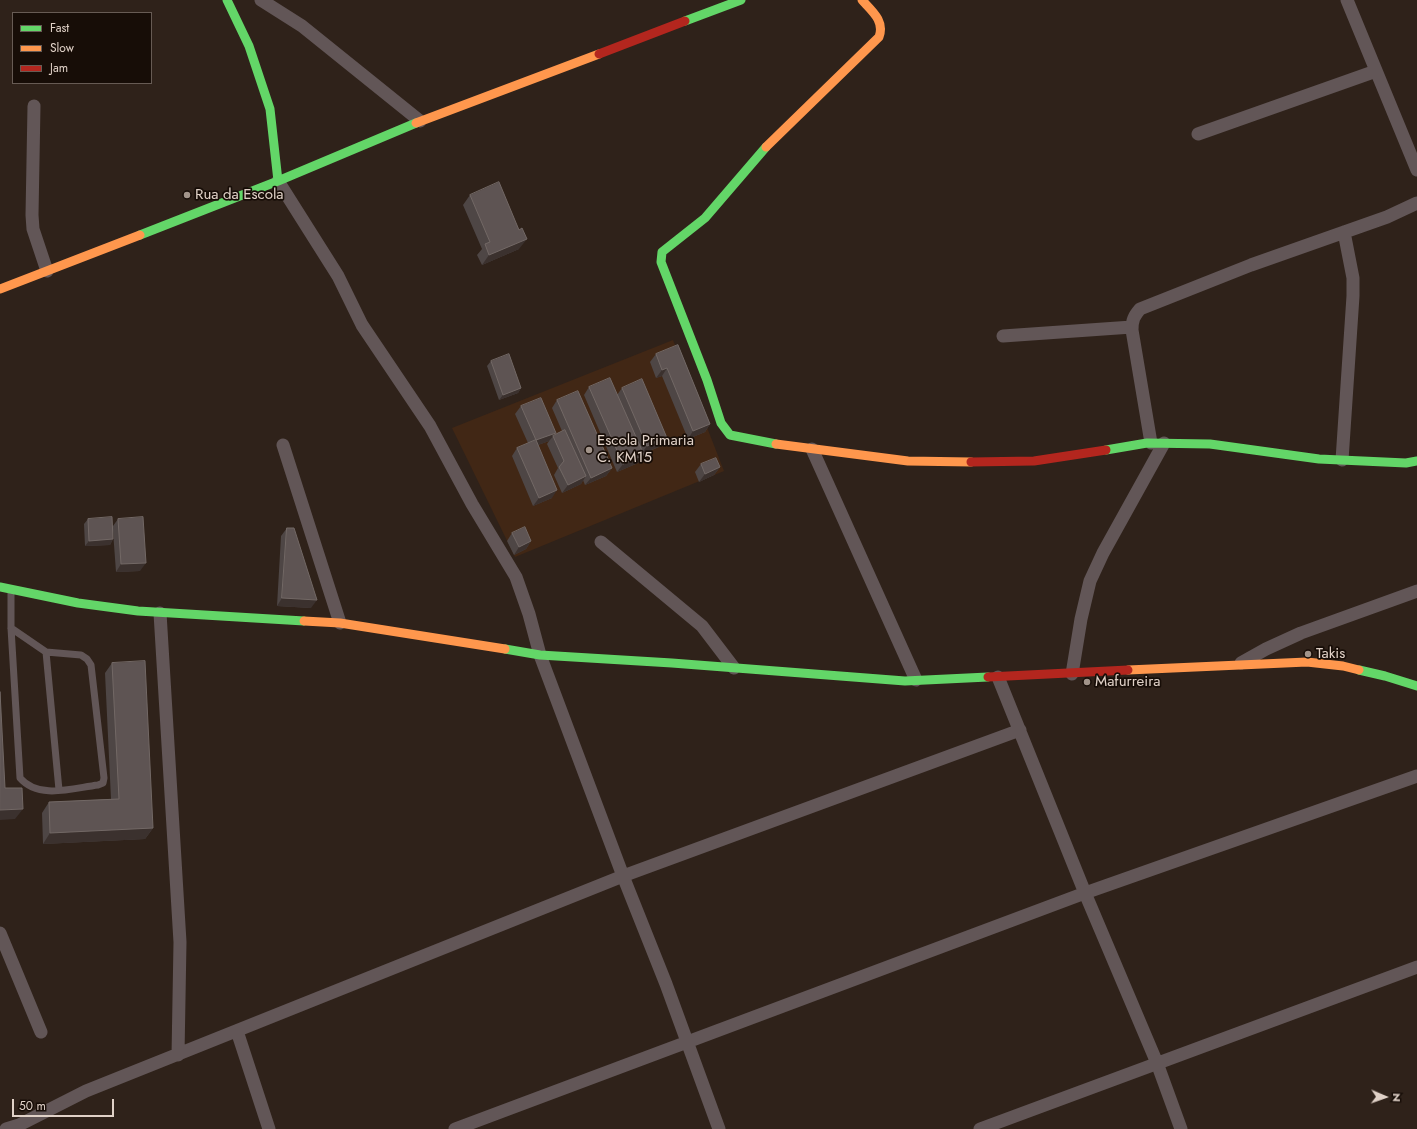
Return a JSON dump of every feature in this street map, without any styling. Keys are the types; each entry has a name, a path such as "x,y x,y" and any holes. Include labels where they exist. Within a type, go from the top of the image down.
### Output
{"street":[{"path":"227,0 249,46 270,109 278,181 338,276 362,325 430,426 472,504 516,577 529,614 540,655 623,876 666,984 719,1129"},
{"path":"261,0 302,26 420,122"},
{"path":"0,289 278,181 420,122 741,0"},
{"path":"862,0 881,23 882,30 879,37 762,151 705,218 662,252 661,262 707,380 721,424 730,435 812,449 908,461 968,462 1034,460 1158,443 1210,444 1319,460 1417,461"},
{"path":"1347,0 1417,170"},
{"path":"1198,134 1376,71"},
{"path":"34,106 33,228 47,271"},
{"path":"1072,674 1081,619 1090,581 1102,553 1158,443 1132,327 1134,315 1140,309 1251,265 1387,217 1417,203"},
{"path":"1342,460 1353,296 1353,278 1344,232"},
{"path":"1004,336 1132,327"},
{"path":"282,445 340,623"},
{"path":"812,449 916,680"},
{"path":"602,542 702,626 734,668"},
{"path":"0,587 78,603 138,611 340,623 540,655 905,681 1307,662 1343,666 1385,676 1417,686"},
{"path":"1236,666 1266,649 1301,633 1417,591"},
{"path":"160,613 180,942 178,1055"},
{"path":"998,677 1085,893 1157,1063 1181,1129"},
{"path":"6,1129 19,1127 86,1091 623,876 1020,730"},
{"path":"455,1129 1085,893 1417,776"},
{"path":"0,933 41,1032"},
{"path":"980,1129 1417,967"},
{"path":"237,1031 269,1129"}],"lane":[{"path":"11,590 11,628 20,778 24,783 32,788 44,791 98,785 103,783 104,778 91,665 81,656 46,652 11,628"},
{"path":"46,652 58,790"}],"shaded area":[{"name":"Escola Primaria C. KM15","path":"673,340 724,471 515,557 452,428"}],"building":[{"path":"499,182 519,230 522,228 527,239 489,255 485,244 490,242 470,195"},
{"path":"678,345 710,424 693,431 667,368 662,370 656,354"},
{"path":"509,354 521,388 503,395 491,361"},
{"path":"610,378 644,455 623,464 589,387"},
{"path":"642,379 667,438 647,446 622,388"},
{"path":"578,391 612,468 591,478 557,400"},
{"path":"541,398 556,433 536,440 521,406"},
{"path":"565,430 586,476 568,485 559,467 564,461 553,436"},
{"path":"536,440 557,490 539,498 517,448"},
{"path":"716,458 720,467 705,474 701,464"},
{"path":"112,517 113,539 89,541 88,519"},
{"path":"143,517 146,563 121,564 118,519"},
{"path":"525,527 531,541 519,547 512,533"},
{"path":"287,528 294,528 317,600 282,598"},
{"path":"145,661 153,828 50,833 49,802 119,799 112,663"},
{"path":"0,692 5,788 22,788 23,809 0,810"}],"traffic: fast":[{"path":"227,0 249,46 270,109 278,181"},
{"path":"685,21 741,0"},
{"path":"140,235 278,181 416,123"},
{"path":"766,147 705,218 662,252 661,262 707,380 721,423 730,435 776,444"},
{"path":"1106,450 1147,443 1210,444 1319,459 1406,463 1417,461"},
{"path":"0,587 78,603 138,611 304,621"},
{"path":"505,649 540,655 672,663 905,681 988,677"},
{"path":"1359,670 1417,686"}],"traffic: slow":[{"path":"766,147 879,37 879,21 862,0"},
{"path":"416,123 599,54"},
{"path":"0,289 140,235"},
{"path":"776,444 908,461 971,462"},
{"path":"304,621 340,623 505,649"},
{"path":"1128,670 1307,662 1343,666 1359,670"}],"traffic: jam":[{"path":"599,54 685,21"},
{"path":"971,462 1034,461 1106,450"},
{"path":"988,677 1128,670"}],"place":[{"name":"Rua da Escola","path":"187,195"},
{"name":"Escola Primaria C. KM15","path":"589,450"},
{"name":"Takis","path":"1308,654"},
{"name":"Mafurreira","path":"1087,682"}]}
